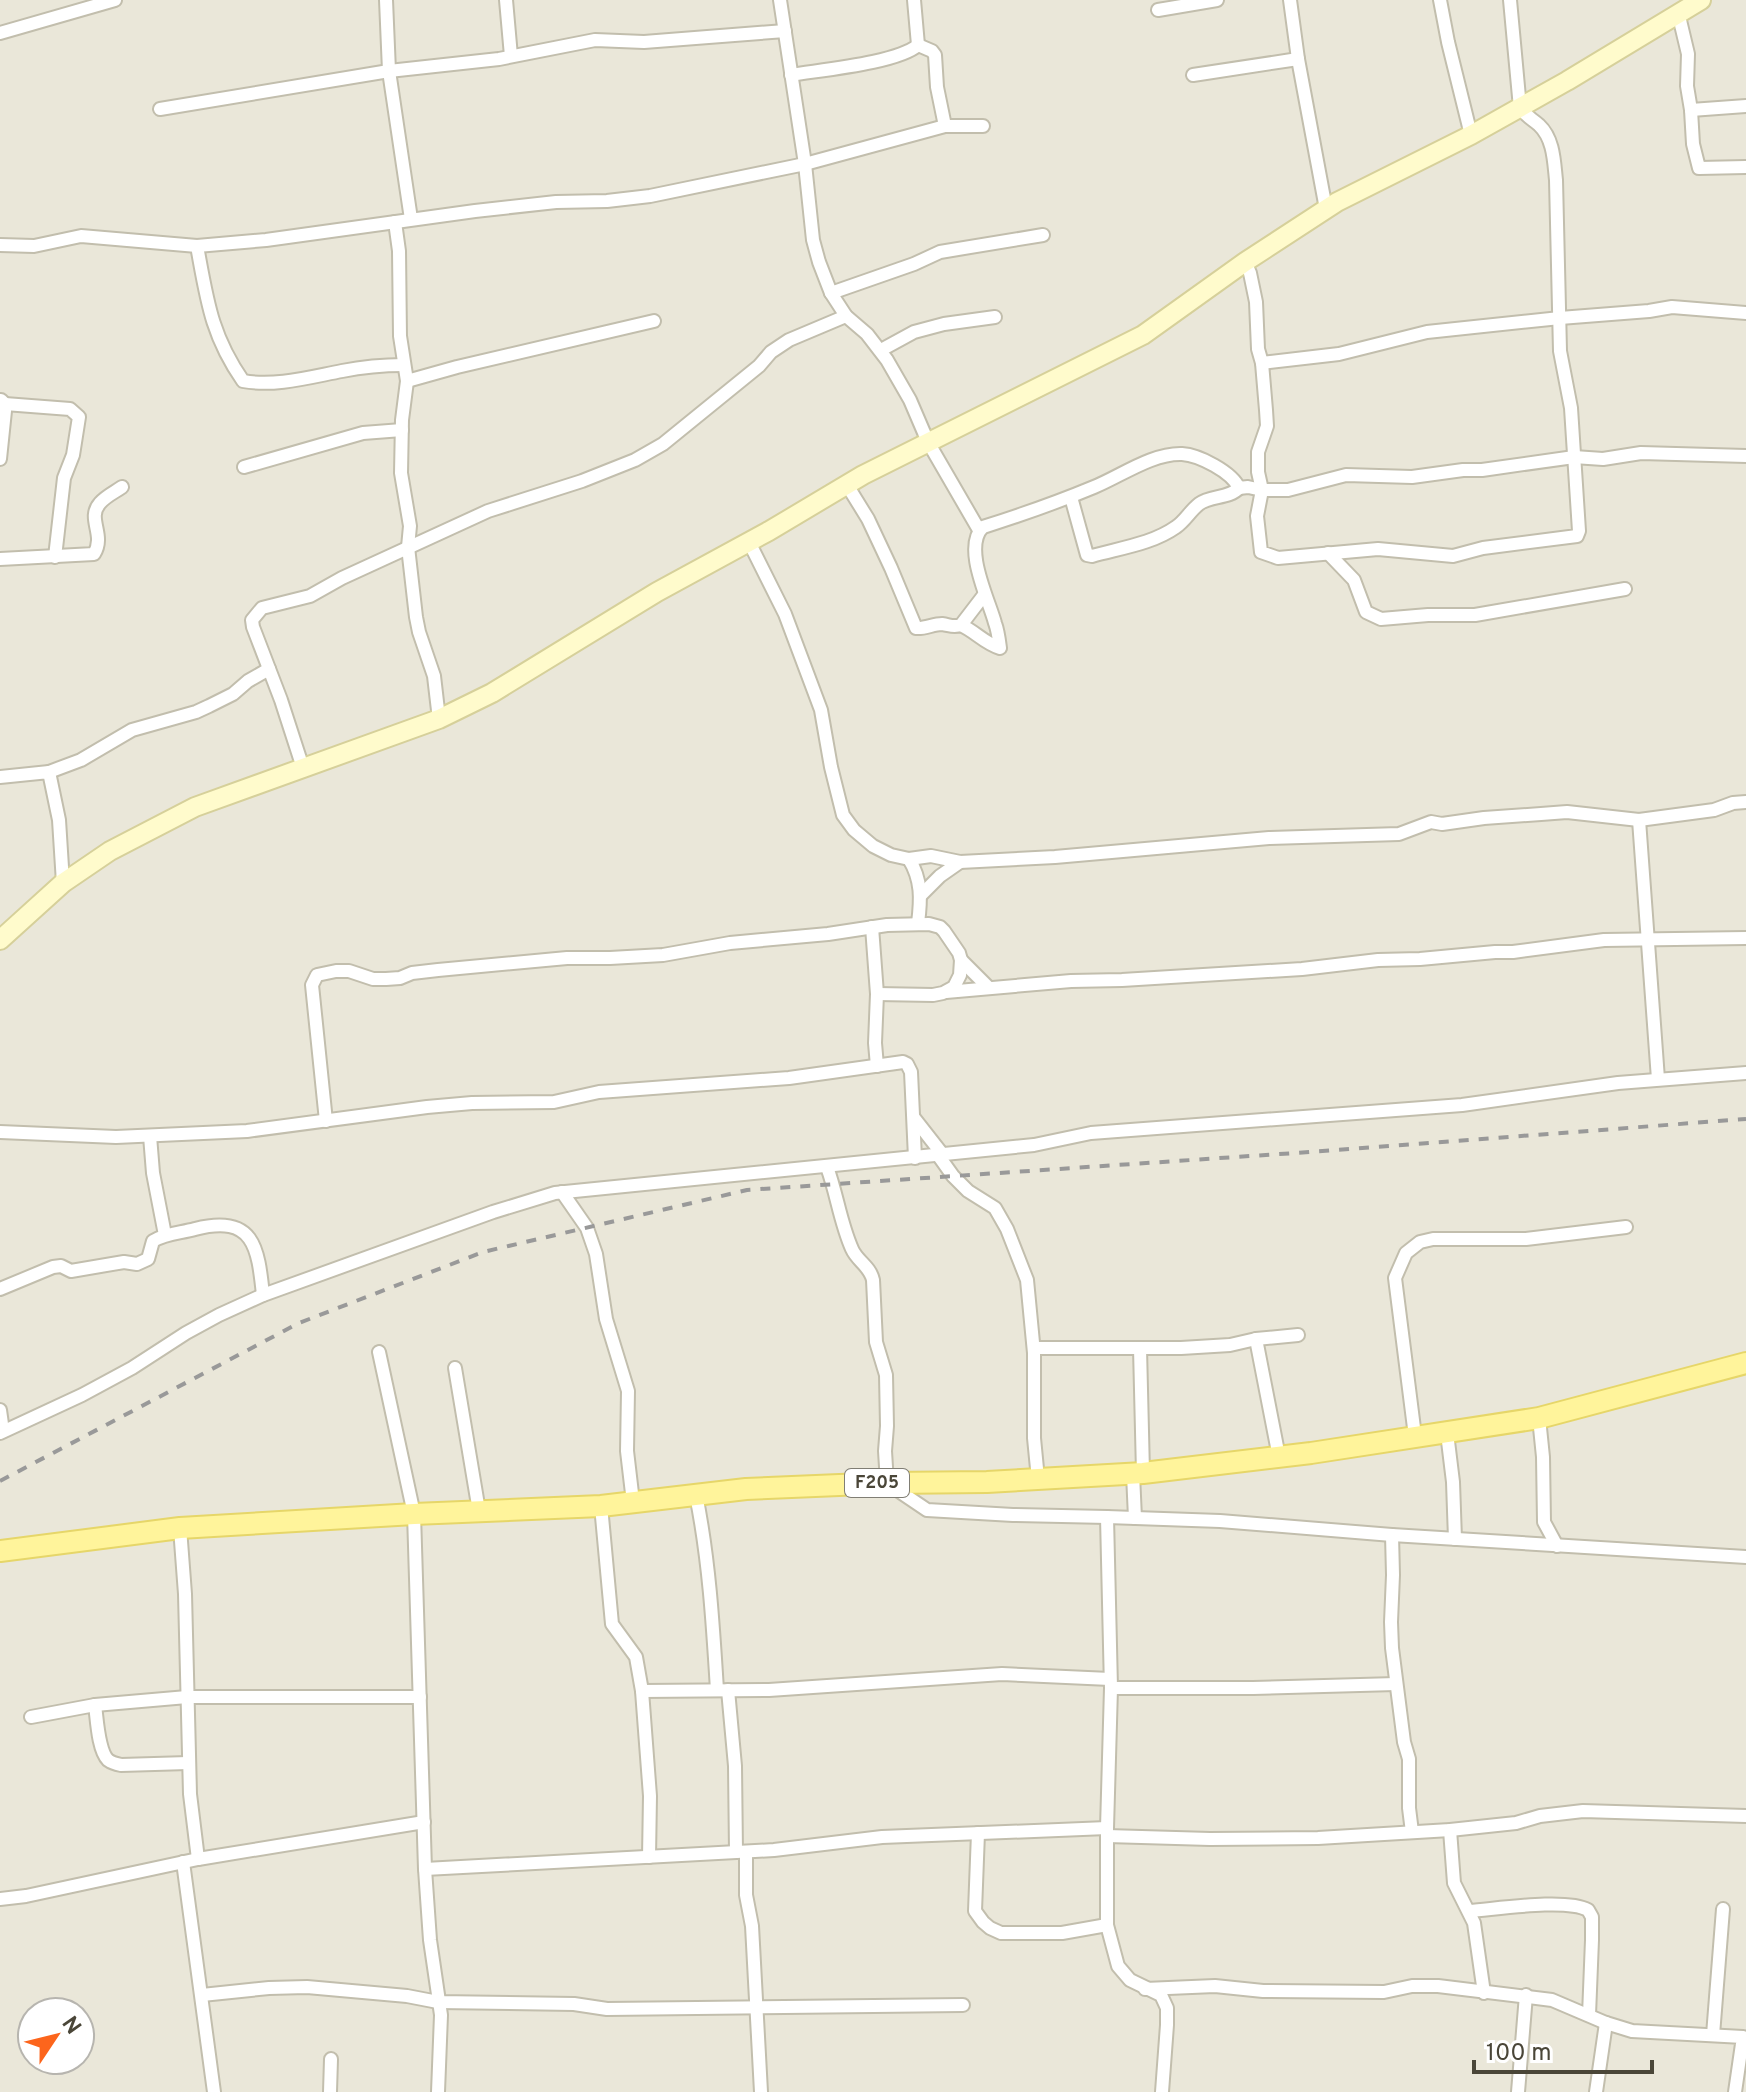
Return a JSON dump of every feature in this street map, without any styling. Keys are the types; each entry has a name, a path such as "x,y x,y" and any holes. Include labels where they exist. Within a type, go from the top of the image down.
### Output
{"main road":[{"name":"F205","path":"0,1551 180,1528 601,1506 746,1489 1138,1473 1279,1457 1539,1418 1746,1363"}],"street":[{"path":"386,0 389,71 411,219"},
{"path":"506,0 511,56"},
{"path":"780,0 805,164 813,240 819,262 831,293 846,316 881,350 910,400 928,442 979,530 976,557 1000,648 961,625"},
{"path":"914,0 918,45"},
{"path":"1158,10 1217,0"},
{"path":"1289,0 1326,209"},
{"path":"1440,0 1471,135"},
{"path":"1245,262 1256,302 1267,426 1258,452 1262,490 1257,516 1261,552 1278,558 1378,549 1453,556 1483,548 1577,536 1571,408 1561,359 1553,156 1545,133 1520,108 1510,0"},
{"path":"0,940 63,883 110,851 195,807 439,719 492,693 657,592 847,485 1143,335 1326,209 1520,108 1701,0"},
{"path":"0,33 107,2"},
{"path":"1678,12 1688,54 1687,86 1693,144 1699,168 1746,167"},
{"path":"160,109 389,71 511,56 595,40 644,42 785,31"},
{"path":"791,75 905,54 918,45"},
{"path":"918,45 935,55 939,101 945,126"},
{"path":"1193,75 1298,59"},
{"path":"1691,110 1746,106"},
{"path":"0,245 34,246 81,236 197,246 266,240 556,202 650,196 805,164 945,126 983,126"},
{"path":"395,222 399,251 400,336 407,381 401,473 410,526 408,547 416,617 434,676 439,719"},
{"path":"831,293 940,252 1043,235"},
{"path":"197,246 210,314 221,345 243,381 258,384 374,365 404,365"},
{"path":"1262,363 1339,354 1427,332 1560,318 1672,307 1746,313"},
{"path":"303,768 253,627 252,620 262,608 310,596 342,578 488,511 582,481 635,460 663,444 759,366 771,352 789,340 846,316"},
{"path":"881,350 914,332 944,324 995,317"},
{"path":"407,381 654,321"},
{"path":"0,459 2,402 70,409 79,417 73,455 64,478 55,557"},
{"path":"244,467 363,433 402,430"},
{"path":"1071,497 1087,555 1092,556 1165,534 1179,526 1199,504 1235,493 1239,488 1300,488 1346,475 1412,477 1574,457 1603,459 1641,453 1746,456"},
{"path":"979,530 1071,497 1132,468 1181,454 1214,465 1231,476 1239,488"},
{"path":"847,485 868,519 891,568 913,626 919,629 961,625 984,595"},
{"path":"0,559 94,554 99,541 94,519 96,509 100,502 122,487"},
{"path":"749,542 785,614 821,710 843,815 851,828 873,846 891,855 909,859 931,856 960,862 1055,857 1269,838 1399,834 1431,822 1442,824 1567,812 1639,820 1714,810 1746,802"},
{"path":"1328,553 1354,580 1366,612 1381,619 1475,615 1625,589"},
{"path":"0,777 49,772 81,760 132,730 209,706 269,669"},
{"path":"49,772 59,820 63,883"},
{"path":"1639,820 1658,1079"},
{"path":"909,859 916,869 921,895 918,923"},
{"path":"921,895 960,862"},
{"path":"326,1121 312,985 317,975 336,971 349,971 373,979 400,978 412,973 567,958 663,955 730,943 918,923 935,925 944,931 959,953 958,982 943,993"},
{"path":"872,927 877,994 877,1066"},
{"path":"877,994 933,995 988,987 1302,969 1378,960 1513,952 1604,940 1746,938"},
{"path":"961,960 988,987"},
{"path":"0,1132 116,1137 247,1131 457,1104 554,1102 599,1092 789,1078 903,1062 911,1072 915,1158"},
{"path":"0,1410 2,1432 132,1368 186,1333 263,1295 493,1212 555,1193 1034,1145 1091,1133 1462,1105 1658,1079 1746,1073"},
{"path":"914,1118 953,1176 968,1191 995,1208 1007,1229 1027,1280 1034,1348 1034,1438 1038,1479"},
{"path":"150,1136 153,1173 165,1235"},
{"path":"827,1167 853,1252 871,1271 873,1280 876,1342 886,1375 887,1483 927,1510 1220,1521 1746,1557"},
{"path":"562,1192 587,1228 596,1254 606,1319 628,1391 627,1451 633,1502"},
{"path":"0,1289 53,1267 61,1266 71,1271 124,1262 137,1264 150,1255 153,1241 165,1235 210,1225 236,1227 253,1242 258,1253 263,1295"},
{"path":"1415,1436 1395,1278 1406,1253 1420,1242 1433,1239 1526,1239 1626,1227"},
{"path":"1034,1348 1230,1345 1298,1335"},
{"path":"1256,1339 1279,1457"},
{"path":"1135,1518 1140,1348"},
{"path":"379,1352 414,1514 425,1869 430,1940 441,2015 438,2092"},
{"path":"455,1368 479,1511"},
{"path":"1539,1418 1544,1468 1544,1522 1557,1546"},
{"path":"1447,1433 1455,1539"},
{"path":"696,1495 735,1766 741,1852 752,1926 761,2092"},
{"path":"601,1506 612,1624 636,1657 642,1691 650,1796 649,1857"},
{"path":"1107,1517 1111,1683 1107,1925 1118,1966 1130,1980 1161,1995 1167,2008 1162,2092"},
{"path":"180,1528 185,1594 188,1763 198,1859"},
{"path":"1392,1535 1391,1622 1396,1684 1409,1759 1412,1832"},
{"path":"642,1691 769,1690 1002,1674 1111,1683 1253,1688 1396,1684"},
{"path":"31,1717 95,1705 187,1697 420,1697"},
{"path":"95,1705 105,1756 111,1762 121,1765 188,1763"},
{"path":"425,1869 741,1852 882,1837 978,1833 1107,1832 1210,1839 1318,1838 1450,1830 1516,1823 1540,1816 1583,1811 1746,1816"},
{"path":"0,1899 198,1859 424,1822"},
{"path":"1450,1830 1454,1883 1474,1923 1484,1993"},
{"path":"978,1833 975,1911 990,1928 1001,1933 1062,1933 1107,1925"},
{"path":"183,1862 214,2092"},
{"path":"1470,1911 1562,1905 1577,1905 1588,1910 1592,1917 1589,2015"},
{"path":"1713,2035 1723,1909"},
{"path":"1145,1989 1215,1986 1263,1991 1384,1992 1412,1986 1438,1986 1526,1995 1552,2000 1632,2031 1745,2038 1735,2092"},
{"path":"202,1995 307,1987 407,1996 438,2002 574,2004 607,2009 963,2005"},
{"path":"1518,2092 1526,1995"},
{"path":"1596,2092 1606,2023"},
{"path":"330,2092 331,2059"}],"shaded area":[{"path":"0,0 1746,0 1746,2092 0,2092"}],"railway":[{"path":"0,1481 299,1323 483,1252 747,1190 1746,1119"}]}
